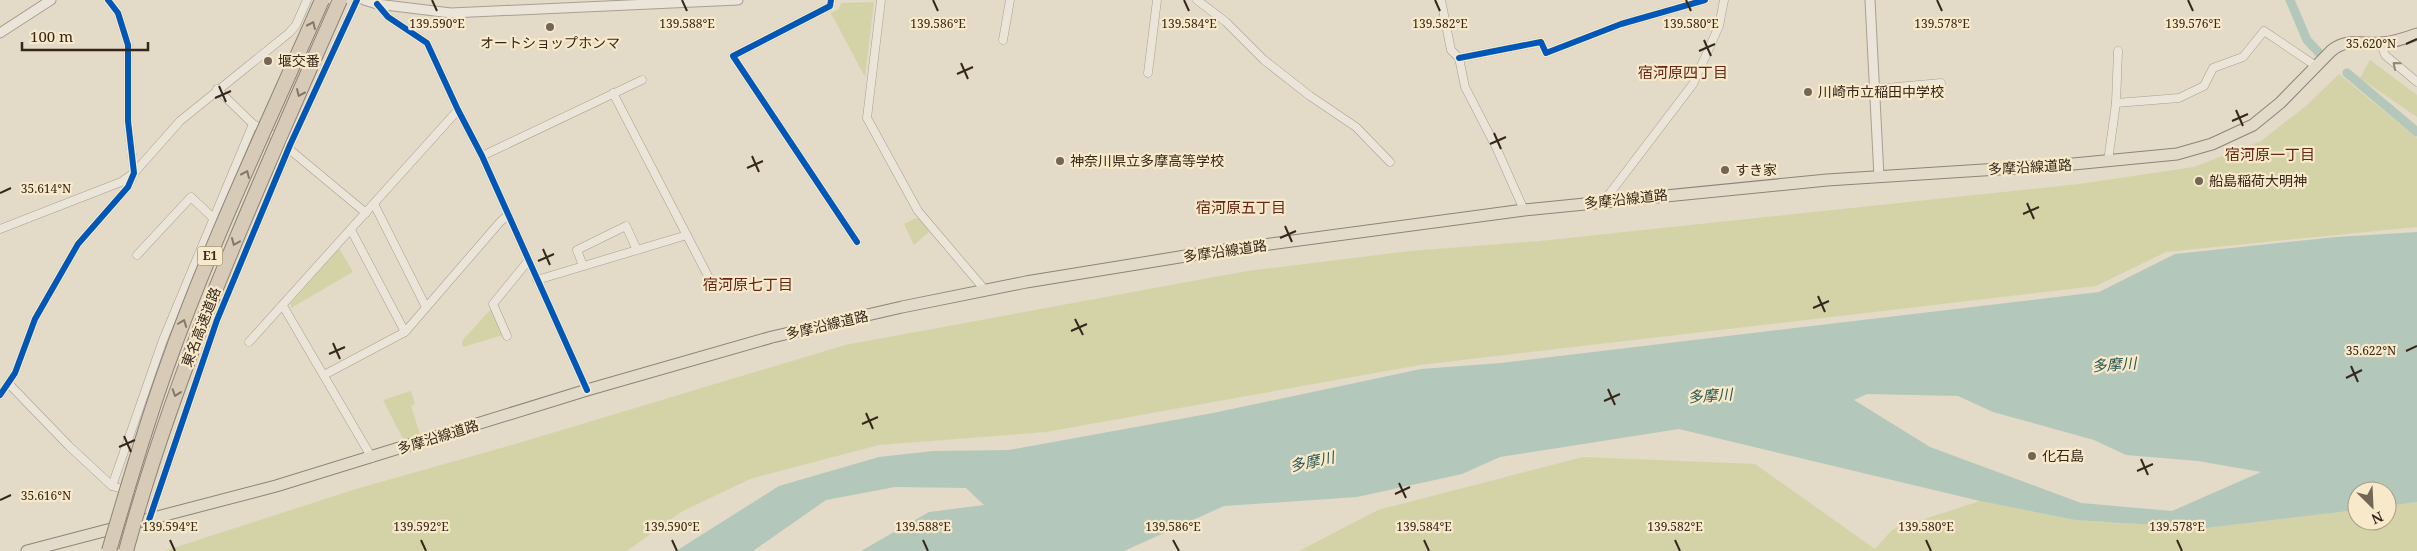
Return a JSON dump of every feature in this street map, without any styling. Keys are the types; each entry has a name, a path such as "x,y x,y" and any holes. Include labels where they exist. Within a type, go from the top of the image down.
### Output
{"highway":[{"name":"東名高速道路","path":"109,551 135,461 161,383 202,275 322,0"},
{"name":"東名高速道路","path":"126,551 151,467 205,315 340,0"}],"main road":[{"name":"多摩沿線道路","path":"27,551 231,499 372,458 587,390 772,338 986,290 1210,252 1524,210 1604,201 1879,177 2108,161 2177,154 2235,135 2280,104 2331,51 2341,44 2357,42 2381,44 2417,34"}],"street":[{"path":"0,34 52,0"},
{"path":"1,390 9,384 20,362 35,320 78,244 128,187 134,173 128,121 128,45 118,13 108,0"},
{"path":"0,229 121,182 134,173 180,121 289,32 296,25 307,0"},
{"path":"149,520 217,320 290,147 357,0"},
{"path":"364,0 377,4 451,13 738,0"},
{"path":"831,0 830,6 733,56 857,242"},
{"path":"881,0 867,118 918,211 986,290"},
{"path":"1003,40 1010,0"},
{"path":"1148,73 1158,0"},
{"path":"1197,0 1226,22 1264,60 1310,96 1356,127 1390,162"},
{"path":"1441,0 1451,50 1459,58 1465,87 1496,147 1524,210"},
{"path":"1459,58 1541,42 1546,53 1621,24 1705,0"},
{"path":"1604,201 1693,84 1719,26 1724,0"},
{"path":"1870,0 1879,177"},
{"path":"377,4 388,17 427,43 482,156 587,390"},
{"path":"2116,103 2179,98 2204,86 2214,68 2243,57 2264,32 2316,66"},
{"path":"2381,44 2385,55 2417,82"},
{"path":"2108,161 2116,103 2118,51"},
{"path":"482,156 642,80"},
{"path":"1875,89 1940,83"},
{"path":"217,89 253,124 290,147 366,213"},
{"path":"613,93 708,276"},
{"path":"249,342 458,110"},
{"path":"112,486 162,340 212,217 253,124"},
{"path":"137,255 191,197 212,217"},
{"path":"374,204 426,307"},
{"path":"324,375 405,332 508,215"},
{"path":"583,266 577,250 626,226 637,250"},
{"path":"351,230 405,332"},
{"path":"537,280 688,235"},
{"path":"507,336 493,304 528,261"},
{"path":"283,306 372,458"},
{"path":"9,384 69,446 112,486 155,499"}],"green space":[{"path":"874,2 865,77 831,13 839,9 841,3"},
{"path":"2370,60 2417,95 2417,117 2360,78"},
{"path":"2339,74 2417,138 2417,227 2166,252 2096,286 1420,365 1046,432 879,445 750,479 681,512 627,551 164,551 356,489 512,445 845,345 1247,271 1410,251 1540,241 2079,184 2194,167 2261,141 2307,105"},
{"path":"916,218 920,219 930,231 914,245 904,224"},
{"path":"339,248 353,272 291,308 291,303"},
{"path":"490,310 494,312 503,335 463,347 462,341"},
{"path":"411,391 415,404 411,406 421,438 405,443 383,400"},
{"path":"1583,457 1755,464 1875,549 1893,529 1980,501 2075,520 2206,528 2347,511 2347,531 2397,531 2397,505 2417,502 2417,551 1299,551 1378,510"}],"water":[{"name":"多摩川","path":"2417,232 2417,502 2397,505 2397,481 2347,481 2347,511 2206,528 2075,520 1980,501 1679,429 1500,457 1462,474 1357,497 1224,506 1124,551 861,551 929,512 984,505 966,488 895,487 826,500 753,551 676,551 779,486 879,457 933,451 1009,450 1213,413 1421,369 1501,363 2099,292 2175,254 2336,237","holes":["1867,394 1958,396 1993,412 2094,440 2126,455 2198,461 2261,472 2172,511 2081,503 1930,447 1854,400"]}],"waterway":[{"path":"2290,0 2307,40 2322,56"},
{"path":"2347,73 2417,132"}],"cycle path":[{"path":"0,395 15,373 35,319 78,244 128,187 134,173 128,121 128,45 118,13 108,0"},
{"path":"149,520 217,320 290,145 357,0"},
{"path":"831,0 830,6 733,56 857,242"},
{"path":"1459,58 1541,42 1546,53 1621,24 1705,0"},
{"path":"377,4 388,17 427,43 482,156 587,390"}],"place":[{"name":"オートショップホンマ","path":"550,27"},
{"name":"堰交番","path":"268,61"},
{"name":"川崎市立稲田中学校","path":"1808,92"},
{"name":"神奈川県立多摩高等学校","path":"1060,161"},
{"name":"すき家","path":"1725,170"},
{"name":"船島稲荷大明神","path":"2199,181"},
{"name":"化石島","path":"2032,456"}],"district":[{"name":"宿河原四丁目","path":"1683,73"},
{"name":"宿河原一丁目","path":"2270,155"},
{"name":"宿河原五丁目","path":"1241,208"},
{"name":"宿河原七丁目","path":"748,285"}]}
